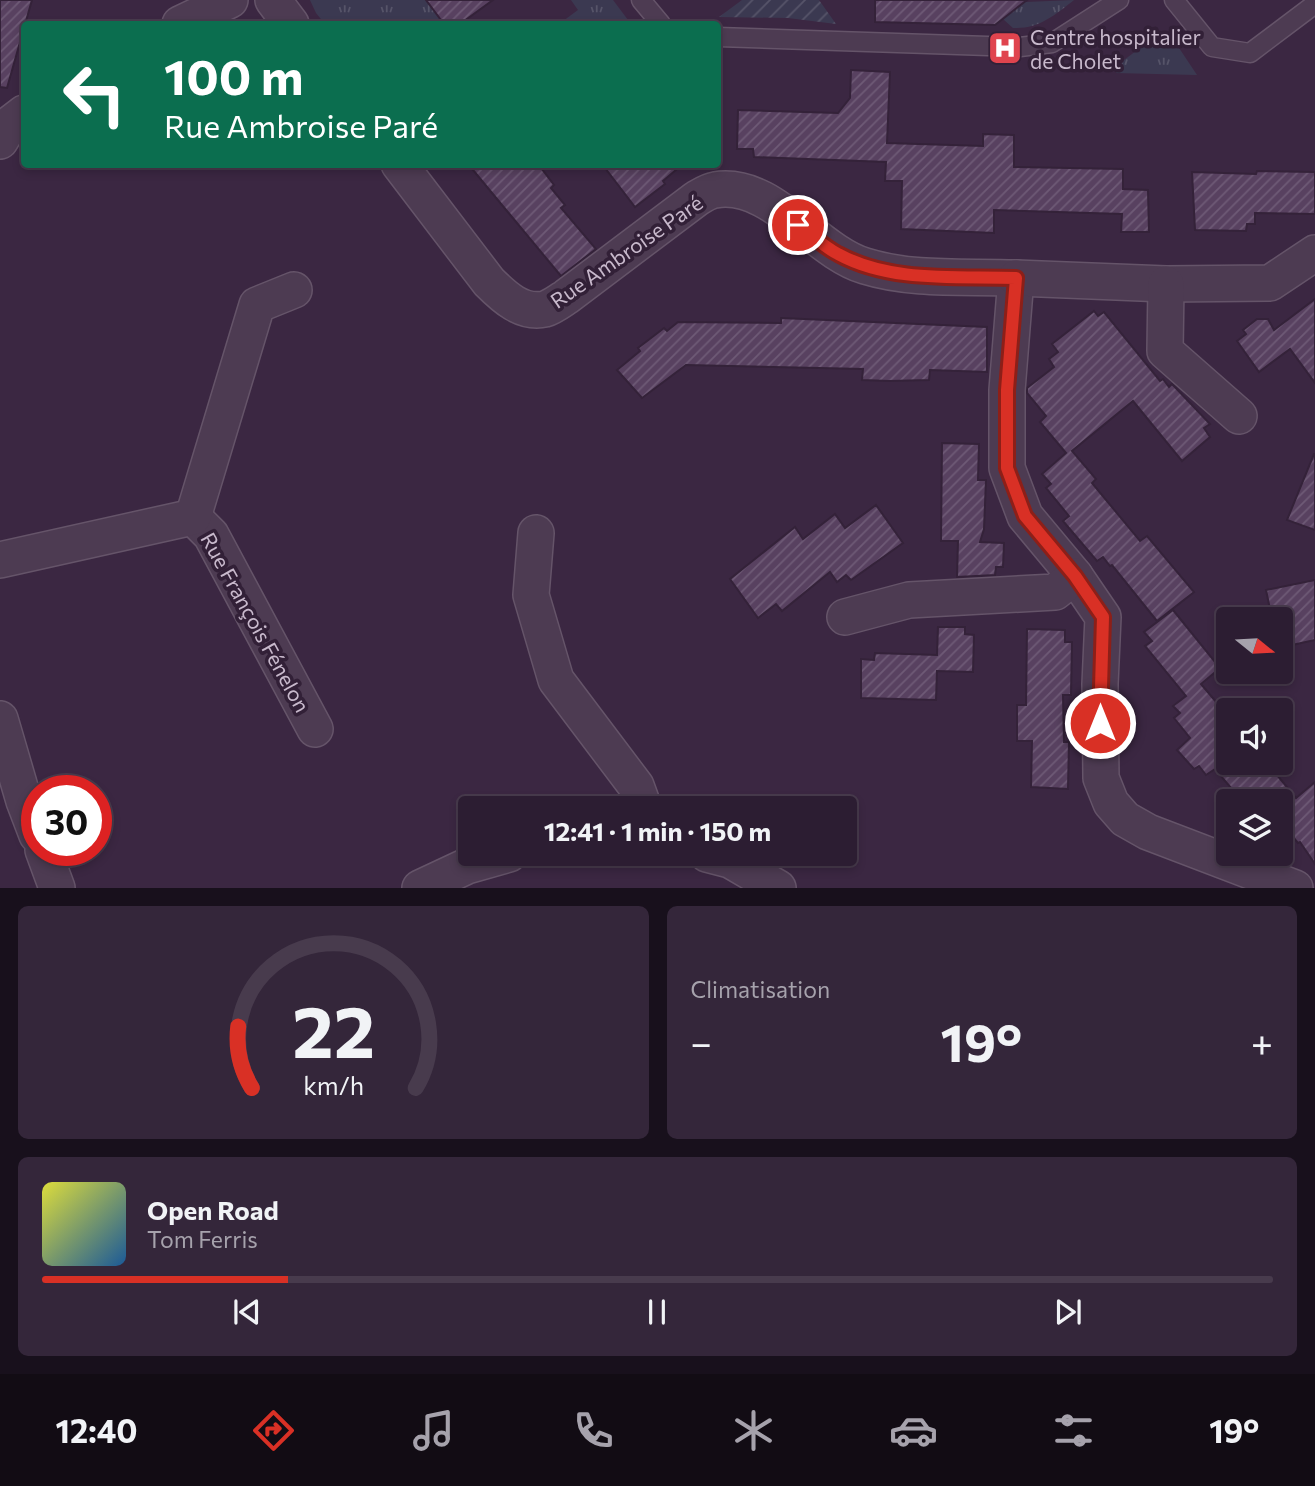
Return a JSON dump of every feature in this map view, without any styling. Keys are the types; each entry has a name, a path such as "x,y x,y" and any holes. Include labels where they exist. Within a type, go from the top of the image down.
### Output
{"street":[{"path":"186,21 230,0"},
{"path":"273,0 289,21"},
{"path":"0,141 11,123 21,115"},
{"name":"Rue Ambroise Paré","path":"401,168 489,282 506,298 523,308 545,309 566,298 695,199 713,190 735,189 758,197 780,210 836,253 864,266 903,275 1166,284 1270,283 1315,253"},
{"path":"1016,278 1007,390 1007,468 1025,516 1075,576 1103,617 1100,684 1101,778 1111,803 1125,819 1148,832 1295,887"},
{"path":"1166,284 1165,351 1239,416"},
{"name":"Rue François Fénelon","path":"193,517 257,305 294,289"},
{"name":"Rue François Fénelon","path":"0,560 193,517"},
{"name":"Rue François Fénelon","path":"193,517 211,535 316,729"},
{"path":"536,533 531,596 556,680 636,786 640,796"},
{"path":"845,617 909,600 1055,592 1075,576"},
{"path":"0,719 21,791"},
{"path":"49,866 57,887"},
{"path":"420,887 467,866"},
{"path":"741,866 778,887"}],"lane":[{"path":"641,0 659,21"},
{"path":"721,37 1020,47 1052,43 1119,0"},
{"path":"1174,0 1212,47 1250,53 1315,4"}],"green space":[{"path":"310,0 426,0 442,21 323,21"},
{"path":"571,0 613,0 629,21 563,21 578,10"},
{"path":"742,0 819,0 836,24 788,18 719,17"},
{"path":"1024,0 1074,0 1039,24 1013,28 1003,19"},
{"path":"1160,33 1169,33 1197,75 1116,73 1124,60"}],"building":[{"path":"0,0 32,0 26,21 21,21 21,39 7,88 0,87"},
{"path":"426,0 493,0 464,21 442,21"},
{"path":"875,0 1027,0 995,25 875,22"},
{"path":"851,70 890,72 887,143 983,146 983,134 1014,135 1014,167 1123,169 1123,189 1148,190 1149,232 1121,232 1122,214 994,210 994,233 901,229 902,181 885,181 886,162 754,157 753,149 737,149 738,110 838,113 850,98"},
{"path":"471,168 541,168 554,185 551,188 565,205 561,208 596,249 561,276"},
{"path":"605,168 678,168 663,181 665,184 635,207"},
{"path":"1257,171 1315,172 1315,214 1255,213 1255,224 1247,224 1246,231 1195,230 1192,172 1256,174"},
{"path":"1315,299 1315,383 1290,349 1259,372 1237,341 1246,334 1243,330 1257,319 1268,319 1274,330"},
{"path":"1094,311 1098,316 1104,312 1160,381 1163,379 1169,387 1172,384 1210,424 1204,428 1210,437 1182,461 1133,401 1072,451 1096,479 1092,483 1140,541 1147,536 1194,592 1157,621 1112,565 1103,557 1097,561 1063,521 1069,516 1046,488 1051,484 1042,474 1066,453 1040,422 1046,416 1027,393 1027,388 1054,367 1049,359 1058,352 1052,344"},
{"path":"781,318 987,327 987,372 930,370 929,380 889,381 862,380 863,369 686,365 642,398 617,370 640,351 638,348 664,328 667,331 678,322 781,323"},
{"path":"942,443 979,444 978,480 986,480 984,529 980,542 1004,543 1003,567 996,567 995,575 957,577 958,541 941,541"},
{"path":"1315,454 1315,530 1287,520"},
{"path":"876,505 903,543 851,580 846,575 837,582 830,572 782,611 776,604 758,618 730,579 795,527 803,539 835,514 845,528"},
{"path":"1315,580 1315,640 1293,645 1293,607 1270,607 1266,590"},
{"path":"1173,610 1216,663 1216,671 1201,684 1216,702 1216,770 1206,775 1199,766 1194,769 1177,750 1190,738 1174,718 1180,713 1173,706 1186,696 1145,646 1152,641 1144,632"},
{"path":"938,627 965,627 965,634 974,635 973,672 937,671 936,700 861,698 861,659 874,660 875,653 937,655"},
{"path":"1027,629 1065,630 1065,642 1072,642 1071,695 1063,695 1064,742 1069,742 1068,789 1031,787 1032,741 1017,741 1017,705 1026,705"},
{"path":"1220,775 1277,775 1289,789 1232,789"},
{"path":"1315,782 1315,864 1300,842 1293,837 1293,794 1296,798"}],"place":[{"name":"Centre hospitalier de Cholet","path":"1005,48"}],"route":[{"path":"798,225 836,253 864,266 903,275 1016,278 1007,390 1007,468 1025,516 1075,576 1103,617 1100,723"}]}
